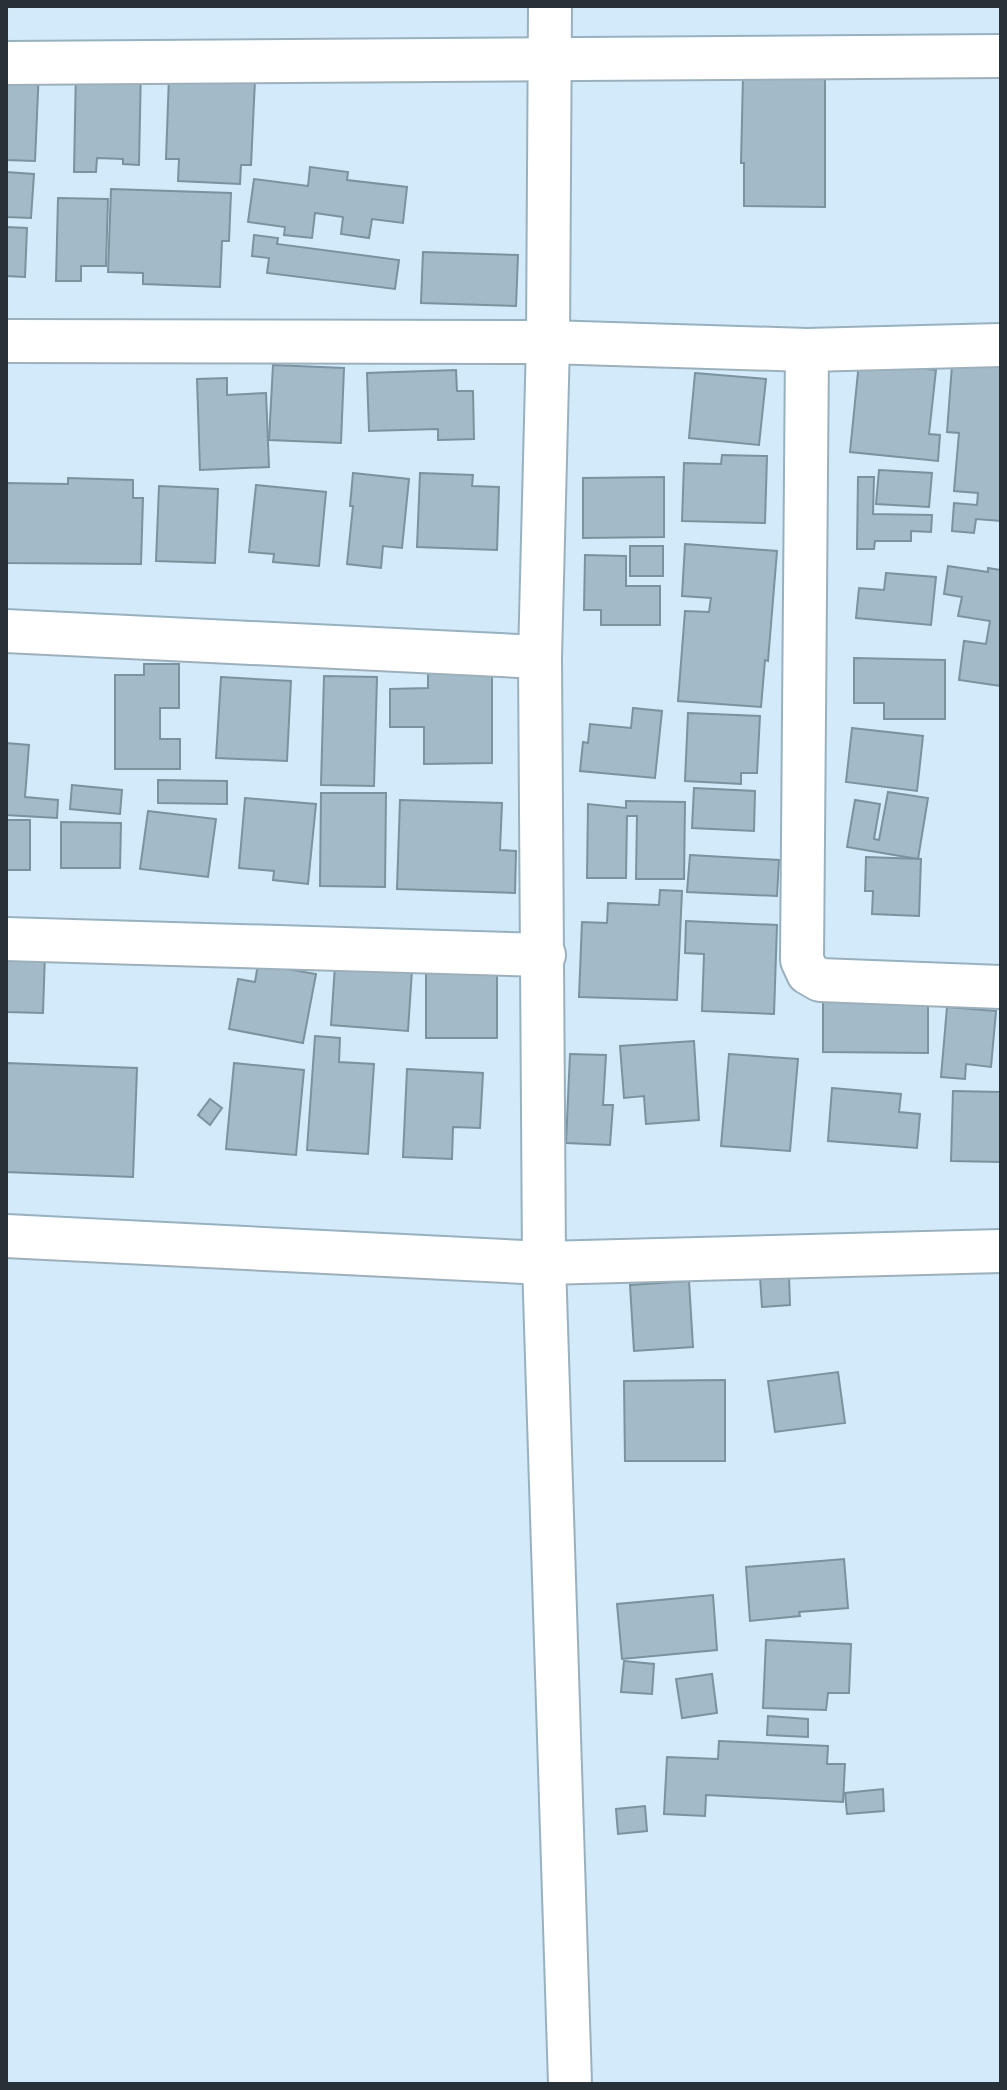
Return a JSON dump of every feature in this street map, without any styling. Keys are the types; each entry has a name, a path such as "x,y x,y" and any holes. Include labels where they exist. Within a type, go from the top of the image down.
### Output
{"street":[{"path":"550,6 548,342 540,657 544,1263 570,2084"},
{"path":"6,63 1001,56"},
{"path":"6,341 548,342 807,350 1001,345"},
{"path":"807,350 802,960 808,973 820,980 1001,987"},
{"path":"6,631 540,657"},
{"path":"6,939 544,955"},
{"path":"6,1236 544,1263 1001,1251"}],"building":[{"path":"141,65 139,165 123,164 123,159 97,158 96,172 74,172 76,69"},
{"path":"6,68 39,69 35,161 6,160"},
{"path":"169,76 255,80 251,165 241,165 240,184 178,181 179,159 166,159"},
{"path":"743,76 825,77 825,207 744,206 744,163 741,163"},
{"path":"310,167 348,172 347,180 407,187 403,223 372,219 369,238 341,234 343,217 315,213 312,238 284,235 285,227 248,222 254,179 308,186"},
{"path":"6,172 34,174 31,218 6,217"},
{"path":"111,189 231,193 229,241 222,241 220,287 143,284 143,273 108,272"},
{"path":"58,198 108,199 106,266 81,266 81,281 56,281"},
{"path":"6,227 27,228 25,277 6,276"},
{"path":"254,235 278,238 277,244 399,260 395,289 267,273 269,258 252,256"},
{"path":"423,252 518,255 516,306 421,303"},
{"path":"953,352 1001,356 1001,521 976,519 974,533 952,531 954,503 977,505 978,493 954,491 959,433 947,432"},
{"path":"859,362 936,370 929,434 940,435 938,461 850,452"},
{"path":"273,365 344,368 341,443 269,440"},
{"path":"456,370 457,391 473,391 474,439 438,440 438,429 369,431 367,373"},
{"path":"695,373 766,379 759,445 689,438"},
{"path":"227,378 227,395 266,393 269,467 200,470 197,379"},
{"path":"722,455 767,456 765,523 682,521 684,463 721,464"},
{"path":"879,470 932,473 929,507 876,504"},
{"path":"353,473 409,479 402,548 383,546 381,568 347,564"},
{"path":"420,473 473,475 472,486 499,487 497,550 417,547"},
{"path":"664,477 664,537 583,538 583,478"},
{"path":"858,477 874,477 873,514 932,515 931,532 911,531 911,541 875,541 874,549 857,549"},
{"path":"68,478 133,480 133,498 143,498 141,564 6,563 6,483 68,484"},
{"path":"256,485 326,492 319,566 273,562 274,554 249,552"},
{"path":"159,486 218,489 215,563 156,561"},
{"path":"685,544 777,551 761,707 678,701 685,611 709,612 711,598 682,596"},
{"path":"630,546 663,546 663,576 630,576"},
{"path":"585,555 626,556 626,586 660,586 660,625 601,625 601,610 584,610"},
{"path":"948,566 988,572 988,568 1001,570 1001,686 959,680 964,641 986,644 990,621 958,616 962,597 944,594"},
{"path":"886,573 936,577 931,625 856,618 859,588 884,590"},
{"path":"854,658 945,660 945,719 884,719 884,703 854,703"},
{"path":"144,664 179,664 179,708 160,708 160,739 180,739 180,769 115,769 115,675 144,675"},
{"path":"492,668 492,763 424,764 424,727 390,727 390,689 428,688 428,669"},
{"path":"324,676 377,677 374,786 321,785"},
{"path":"221,677 291,681 287,761 216,758"},
{"path":"633,708 662,711 655,778 580,771 583,742 588,743 590,724 631,728"},
{"path":"688,713 760,716 757,773 741,773 741,784 685,781"},
{"path":"852,728 923,736 917,791 846,782"},
{"path":"6,743 29,745 25,797 58,800 57,818 6,815"},
{"path":"158,780 227,781 227,804 158,803"},
{"path":"72,785 122,790 120,814 70,809"},
{"path":"694,788 755,791 754,831 692,828"},
{"path":"888,792 928,798 918,859 847,847 855,800 880,804 874,839 879,840"},
{"path":"321,793 386,793 385,887 320,886"},
{"path":"245,798 316,804 308,884 273,880 274,871 239,868"},
{"path":"400,800 502,803 500,850 516,851 515,893 397,889"},
{"path":"626,801 685,802 684,879 636,879 637,816 627,816 626,878 587,878 588,804 626,808"},
{"path":"148,811 216,819 208,877 140,869"},
{"path":"6,820 30,820 30,870 6,870"},
{"path":"61,822 121,823 120,868 61,868"},
{"path":"690,855 779,860 777,896 687,892"},
{"path":"866,857 921,859 919,916 872,914 873,891 865,891"},
{"path":"660,890 682,891 677,1000 579,997 582,922 607,923 608,903 659,905"},
{"path":"686,921 777,925 774,1014 702,1011 704,954 685,953"},
{"path":"6,951 45,953 43,1013 6,1012"},
{"path":"426,962 497,962 497,1038 426,1038"},
{"path":"258,964 316,974 303,1043 229,1029 238,979 255,982"},
{"path":"335,965 412,970 408,1031 331,1025"},
{"path":"823,994 928,995 928,1053 823,1052"},
{"path":"947,1007 996,1011 991,1067 966,1064 965,1079 941,1077"},
{"path":"315,1036 340,1038 339,1062 374,1064 368,1154 307,1150"},
{"path":"694,1041 699,1120 646,1124 644,1096 624,1098 620,1046"},
{"path":"570,1054 606,1055 603,1105 613,1105 610,1145 566,1143"},
{"path":"729,1054 798,1059 790,1151 721,1146"},
{"path":"6,1063 137,1068 133,1177 6,1172"},
{"path":"234,1063 304,1070 296,1155 226,1149"},
{"path":"407,1069 483,1073 480,1128 453,1127 452,1159 403,1157"},
{"path":"832,1088 901,1094 899,1112 920,1114 917,1148 828,1141"},
{"path":"953,1091 1001,1092 1001,1162 951,1161"},
{"path":"210,1099 222,1108 210,1125 198,1115"},
{"path":"789,1276 790,1305 762,1307 760,1277"},
{"path":"689,1281 693,1347 634,1351 630,1285"},
{"path":"838,1372 845,1423 775,1432 768,1381"},
{"path":"725,1380 725,1461 625,1461 624,1381"},
{"path":"844,1559 848,1608 799,1612 800,1616 750,1621 746,1567"},
{"path":"713,1595 717,1650 622,1659 617,1604"},
{"path":"766,1640 851,1644 849,1693 828,1693 826,1710 763,1708"},
{"path":"624,1661 654,1664 652,1694 621,1692"},
{"path":"712,1674 717,1713 682,1718 676,1679"},
{"path":"768,1716 808,1719 808,1737 767,1735"},
{"path":"719,1741 828,1746 827,1764 845,1764 843,1802 706,1795 705,1816 664,1814 667,1757 718,1759"},
{"path":"883,1789 884,1811 847,1814 845,1793"},
{"path":"645,1806 647,1831 618,1834 616,1809"}]}
